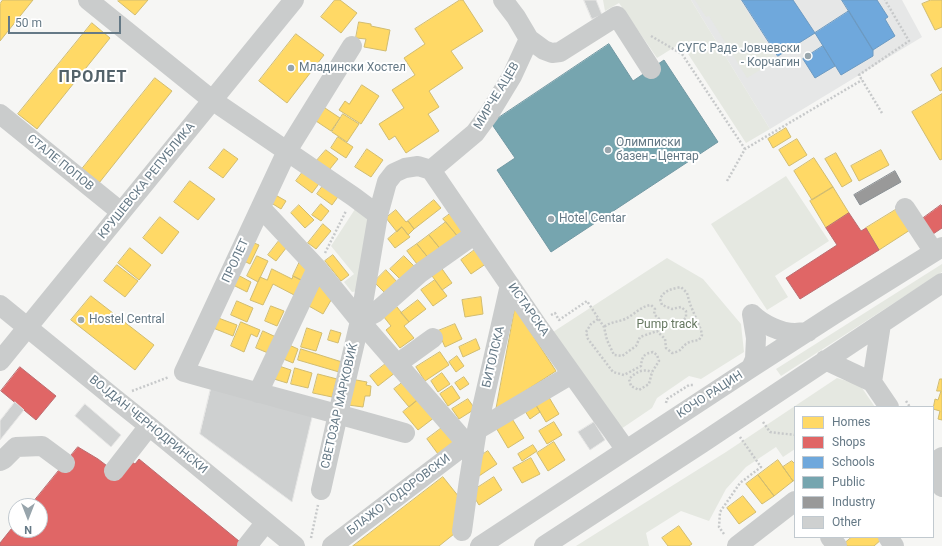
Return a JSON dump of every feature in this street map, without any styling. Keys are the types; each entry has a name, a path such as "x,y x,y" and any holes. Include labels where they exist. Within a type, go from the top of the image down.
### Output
{"street":[{"path":"88,0 212,100 378,215 387,182 394,173 405,168 418,166 431,170"},
{"name":"КРУШЕВСКА РЕПУБЛИКА","path":"0,361 294,0"},
{"path":"503,0 516,17 529,39 548,52 552,53 560,52 617,16 651,69"},
{"name":"МИРЧЕ АЦЕВ","path":"431,170 475,133 512,76 529,39"},
{"name":"ПРОЛЕТ","path":"184,372 287,151 352,46"},
{"name":"СТАЛЕ ПОПОВ","path":"0,114 121,212"},
{"name":"ИСТАРСКА","path":"431,170 626,450"},
{"path":"261,208 317,268 397,364 473,442 572,374"},
{"path":"905,208 938,249"},
{"name":"СВЕТОЗАР МАРКОВИЌ","path":"321,490 360,321 378,215"},
{"path":"360,321 375,313 420,273 475,234"},
{"name":"КОЧО РАЦИН","path":"480,546 751,368 938,249"},
{"path":"258,393 317,268"},
{"path":"544,546 942,283"},
{"name":"БИТОЛСКА","path":"462,531 473,442 510,285"},
{"name":"ВОЈДАН ЧЕРНОДРИНСКИ","path":"0,305 266,522 302,542"},
{"path":"751,368 755,359 756,338 752,314 768,326 794,333 808,332"},
{"path":"872,382 881,324"},
{"path":"397,364 433,338"},
{"path":"825,360 872,382 896,402"},
{"path":"184,372 405,433"},
{"path":"114,471 149,426"},
{"name":"БЛАЖО ТОДОРОВСКИ","path":"332,546 473,442"},
{"path":"0,461 16,447 42,446 65,463"},
{"path":"934,475 942,487"},
{"path":"742,542 794,501"},
{"path":"247,546 266,522"},
{"path":"831,538 837,546"}],"path":[{"path":"882,113 858,75 909,41 885,0"},
{"path":"650,35 682,54 745,149"},
{"path":"727,181 745,149 862,80"},
{"path":"317,268 354,197"},
{"path":"555,313 559,320 586,301 604,326 607,340 614,355 622,356 636,346 640,337 657,331 665,339 666,348 672,353 679,352 686,344 691,341 699,340 702,335 687,292 681,287 670,289 662,294 660,299 662,305 672,308 682,307 686,311 686,318 680,322 669,324 660,321 654,314 655,309 651,305 645,306 626,318 604,326"},
{"path":"598,319 591,324 586,332 588,339 613,372 624,375 635,370 641,366 641,359 646,353 653,352 657,355 659,361 652,372 649,384 639,390 631,386 629,379 634,373 643,370"},
{"path":"635,370 649,370 652,372"},
{"path":"114,398 184,372"},
{"path":"896,402 907,406"},
{"path":"763,422 770,432 794,436"},
{"path":"740,436 761,467 740,483 720,512 719,527 742,542"},
{"path":"302,542 321,490"}],"shaded area":[{"name":"СУГС Раде Јовчевски - Корчагин","path":"691,0 902,0 922,37 770,129"}],"green space":[{"path":"603,0 691,0 770,129 746,143 681,43 657,58 619,3 605,11"},
{"path":"695,0 740,0 776,60 747,78 709,16 706,17"},
{"path":"786,176 829,241 775,276 788,297 767,310 711,224"},
{"path":"357,206 373,217 359,291 352,292 344,282 354,274 331,246"},
{"name":"Pump track","path":"667,258 703,279 741,324 744,352 701,379 689,376 657,398 652,408 621,429 553,332"},
{"path":"942,264 942,272 781,376 776,369"},
{"path":"837,378 860,385 874,406 795,406"},
{"path":"794,407 794,450 783,457 776,447 746,467 726,489 709,521 681,511 646,533 649,546 576,546 726,452"}],"building: Homes":[{"path":"3,0 33,0 0,41 0,4"},
{"path":"148,0 135,15 118,1"},
{"path":"335,0 340,0 357,13 341,33 321,17"},
{"path":"460,0 463,0 483,31 451,51 463,68 429,91 439,107 428,114 439,131 406,153 395,136 389,140 379,124 404,108 392,90 415,75 404,58 425,44 415,29"},
{"path":"931,0 942,0 942,27 935,30 922,4"},
{"path":"359,22 390,30 386,51 364,47 366,39 356,38"},
{"path":"92,23 110,38 37,129 18,114"},
{"name":"Младински Хостел","path":"296,34 324,55 287,103 259,81"},
{"path":"942,68 942,90 940,91 931,75"},
{"path":"155,78 172,91 99,183 82,169"},
{"path":"362,85 379,96 361,124 339,110 345,101 349,104"},
{"path":"942,94 942,159 940,160 912,112"},
{"path":"325,108 340,118 331,131 316,121"},
{"path":"343,114 359,124 347,142 332,132"},
{"path":"786,128 791,137 773,148 768,139"},
{"path":"338,137 353,147 346,158 331,148"},
{"path":"797,139 807,155 789,166 779,150"},
{"path":"224,149 238,159 223,178 209,168"},
{"path":"367,149 383,160 371,177 355,167"},
{"path":"326,150 338,159 325,175 313,165"},
{"path":"881,150 889,165 859,181 851,166"},
{"path":"836,153 852,181 842,187 825,159"},
{"path":"814,158 833,187 812,200 794,171"},
{"path":"305,169 321,181 312,193 296,181"},
{"path":"190,181 215,199 198,220 174,202"},
{"path":"325,183 340,194 332,205 317,194"},
{"path":"833,187 849,213 826,228 810,201"},
{"path":"272,193 286,201 281,209 268,201"},
{"path":"434,200 441,208 414,229 408,221"},
{"path":"321,204 329,211 321,221 312,215"},
{"path":"299,205 314,220 305,228 291,213"},
{"path":"897,209 910,230 879,250 866,228"},
{"path":"396,210 414,229 408,235 402,227 397,232 386,218"},
{"path":"454,211 469,230 459,238 443,219"},
{"path":"160,217 179,232 162,254 143,238"},
{"path":"446,222 459,238 442,251 429,235"},
{"path":"323,224 331,231 316,249 308,243"},
{"path":"402,227 410,237 395,248 388,239"},
{"path":"429,235 442,251 430,260 417,244"},
{"path":"282,237 290,243 276,261 268,255"},
{"path":"249,241 259,245 250,264 240,259"},
{"path":"417,244 430,260 420,268 407,251"},
{"path":"480,246 490,261 471,274 461,260"},
{"path":"130,248 151,265 139,280 118,263"},
{"path":"333,255 349,275 341,281 325,261"},
{"path":"257,256 268,261 258,282 247,276"},
{"path":"404,256 417,269 403,282 390,269"},
{"path":"302,257 312,268 305,282 293,276"},
{"path":"117,265 138,281 125,297 104,281"},
{"path":"440,266 452,283 442,290 430,273"},
{"path":"272,269 292,279 293,276 305,282 298,297 273,284 263,305 250,300 260,277 267,280"},
{"path":"386,270 398,283 386,294 374,282"},
{"path":"234,273 251,282 247,292 229,283"},
{"path":"435,280 447,296 433,306 421,290"},
{"path":"318,285 334,295 323,314 307,305"},
{"path":"91,296 154,345 135,370 71,320"},
{"path":"481,297 483,314 465,317 462,300"},
{"path":"418,300 426,309 409,322 401,313"},
{"path":"237,301 253,308 247,322 231,315"},
{"path":"393,302 409,322 404,326 414,338 400,348 386,330 391,326 380,312"},
{"path":"271,306 284,311 277,326 265,321"},
{"path":"515,308 556,371 496,410"},
{"path":"213,316 237,325 233,336 208,326"},
{"path":"241,322 260,330 257,337 251,334 244,352 231,346"},
{"path":"455,324 462,339 445,347 438,331"},
{"path":"307,328 322,333 316,351 301,347"},
{"path":"331,330 341,333 338,343 328,340"},
{"path":"263,331 276,337 268,353 256,348"},
{"path":"476,339 480,349 463,357 459,347"},
{"path":"287,344 298,349 293,363 281,358"},
{"path":"301,349 342,362 339,372 298,360"},
{"path":"440,352 449,365 425,381 416,367"},
{"path":"457,356 464,366 456,372 449,362"},
{"path":"388,362 396,372 378,386 370,376"},
{"path":"279,366 291,370 287,383 274,379"},
{"path":"295,368 312,373 308,388 291,384"},
{"path":"442,373 450,384 438,392 431,381"},
{"path":"318,374 337,379 332,397 313,393"},
{"path":"464,377 469,384 460,390 455,383"},
{"path":"351,379 367,382 366,385 371,386 370,396 365,396 363,407 348,405"},
{"path":"940,379 942,379 942,420 938,419 940,411 934,409 935,399 938,400 941,391 937,391"},
{"path":"406,380 420,398 409,407 394,389"},
{"path":"452,386 460,398 448,406 440,394"},
{"path":"547,394 559,414 546,422 534,402"},
{"path":"420,398 435,417 418,430 403,412"},
{"path":"468,399 475,409 459,419 452,409"},
{"path":"534,402 540,412 530,419 523,408"},
{"path":"511,417 524,438 508,448 495,426"},
{"path":"554,422 562,435 547,444 539,431"},
{"path":"443,427 454,442 438,454 427,439"},
{"path":"554,442 565,460 548,471 537,453"},
{"path":"533,445 537,451 522,461 518,454"},
{"path":"488,451 497,464 479,476 476,459"},
{"path":"531,458 540,474 522,483 513,468"},
{"path":"778,460 793,481 774,496 758,475"},
{"path":"792,461 794,463 794,480 793,481 783,467"},
{"path":"758,475 774,496 762,504 746,484"},
{"path":"443,477 459,497 454,534 439,546 353,546"},
{"path":"494,477 502,490 479,505 471,492"},
{"path":"743,496 756,512 739,524 727,508"},
{"path":"679,526 692,544 689,546 668,546 662,538"},
{"path":"851,538 882,539 874,546 847,546 845,543"}],"building: Shops":[{"path":"941,205 942,228 933,234 922,219"},
{"path":"849,213 861,231 866,228 879,250 800,299 786,278 837,245 826,228"},
{"path":"20,367 56,396 36,420 1,391"},
{"path":"78,447 98,459 119,475 132,462 135,464 139,459 245,546 0,546 0,543 8,533 8,538 48,538 48,498 37,498"}],"building: Schools":[{"path":"742,0 793,0 815,33 778,56"},
{"path":"842,0 877,0 888,17 885,19 895,36 873,50"},
{"path":"849,11 873,50 873,56 841,75 815,33"},
{"path":"823,46 835,66 815,78 803,59"}],"building: Public":[{"name":"Олимписки базен - Центар","path":"609,44 633,81 664,60 718,142 551,252 497,170 515,158 491,123"}],"building: Industry":[{"path":"895,171 901,182 860,205 854,195"}],"building: Other":[{"path":"584,0 596,0 602,15 592,19"},
{"path":"211,388 313,413 292,502 200,434"},
{"path":"15,402 24,410 0,440 0,421"},
{"path":"85,404 121,435 111,447 75,416"},
{"path":"594,422 605,440 590,450 578,432"}],"place":[{"name":"СУГС Раде Јовчевски - Корчагин","path":"808,56"},
{"name":"Младински Хостел","path":"291,68"},
{"name":"Олимписки базен - Центар","path":"608,150"},
{"name":"Hotel Centar","path":"551,219"},
{"name":"Hostel Central","path":"81,320"}],"district":[{"name":"ПРОЛЕТ","path":"93,78"}]}
